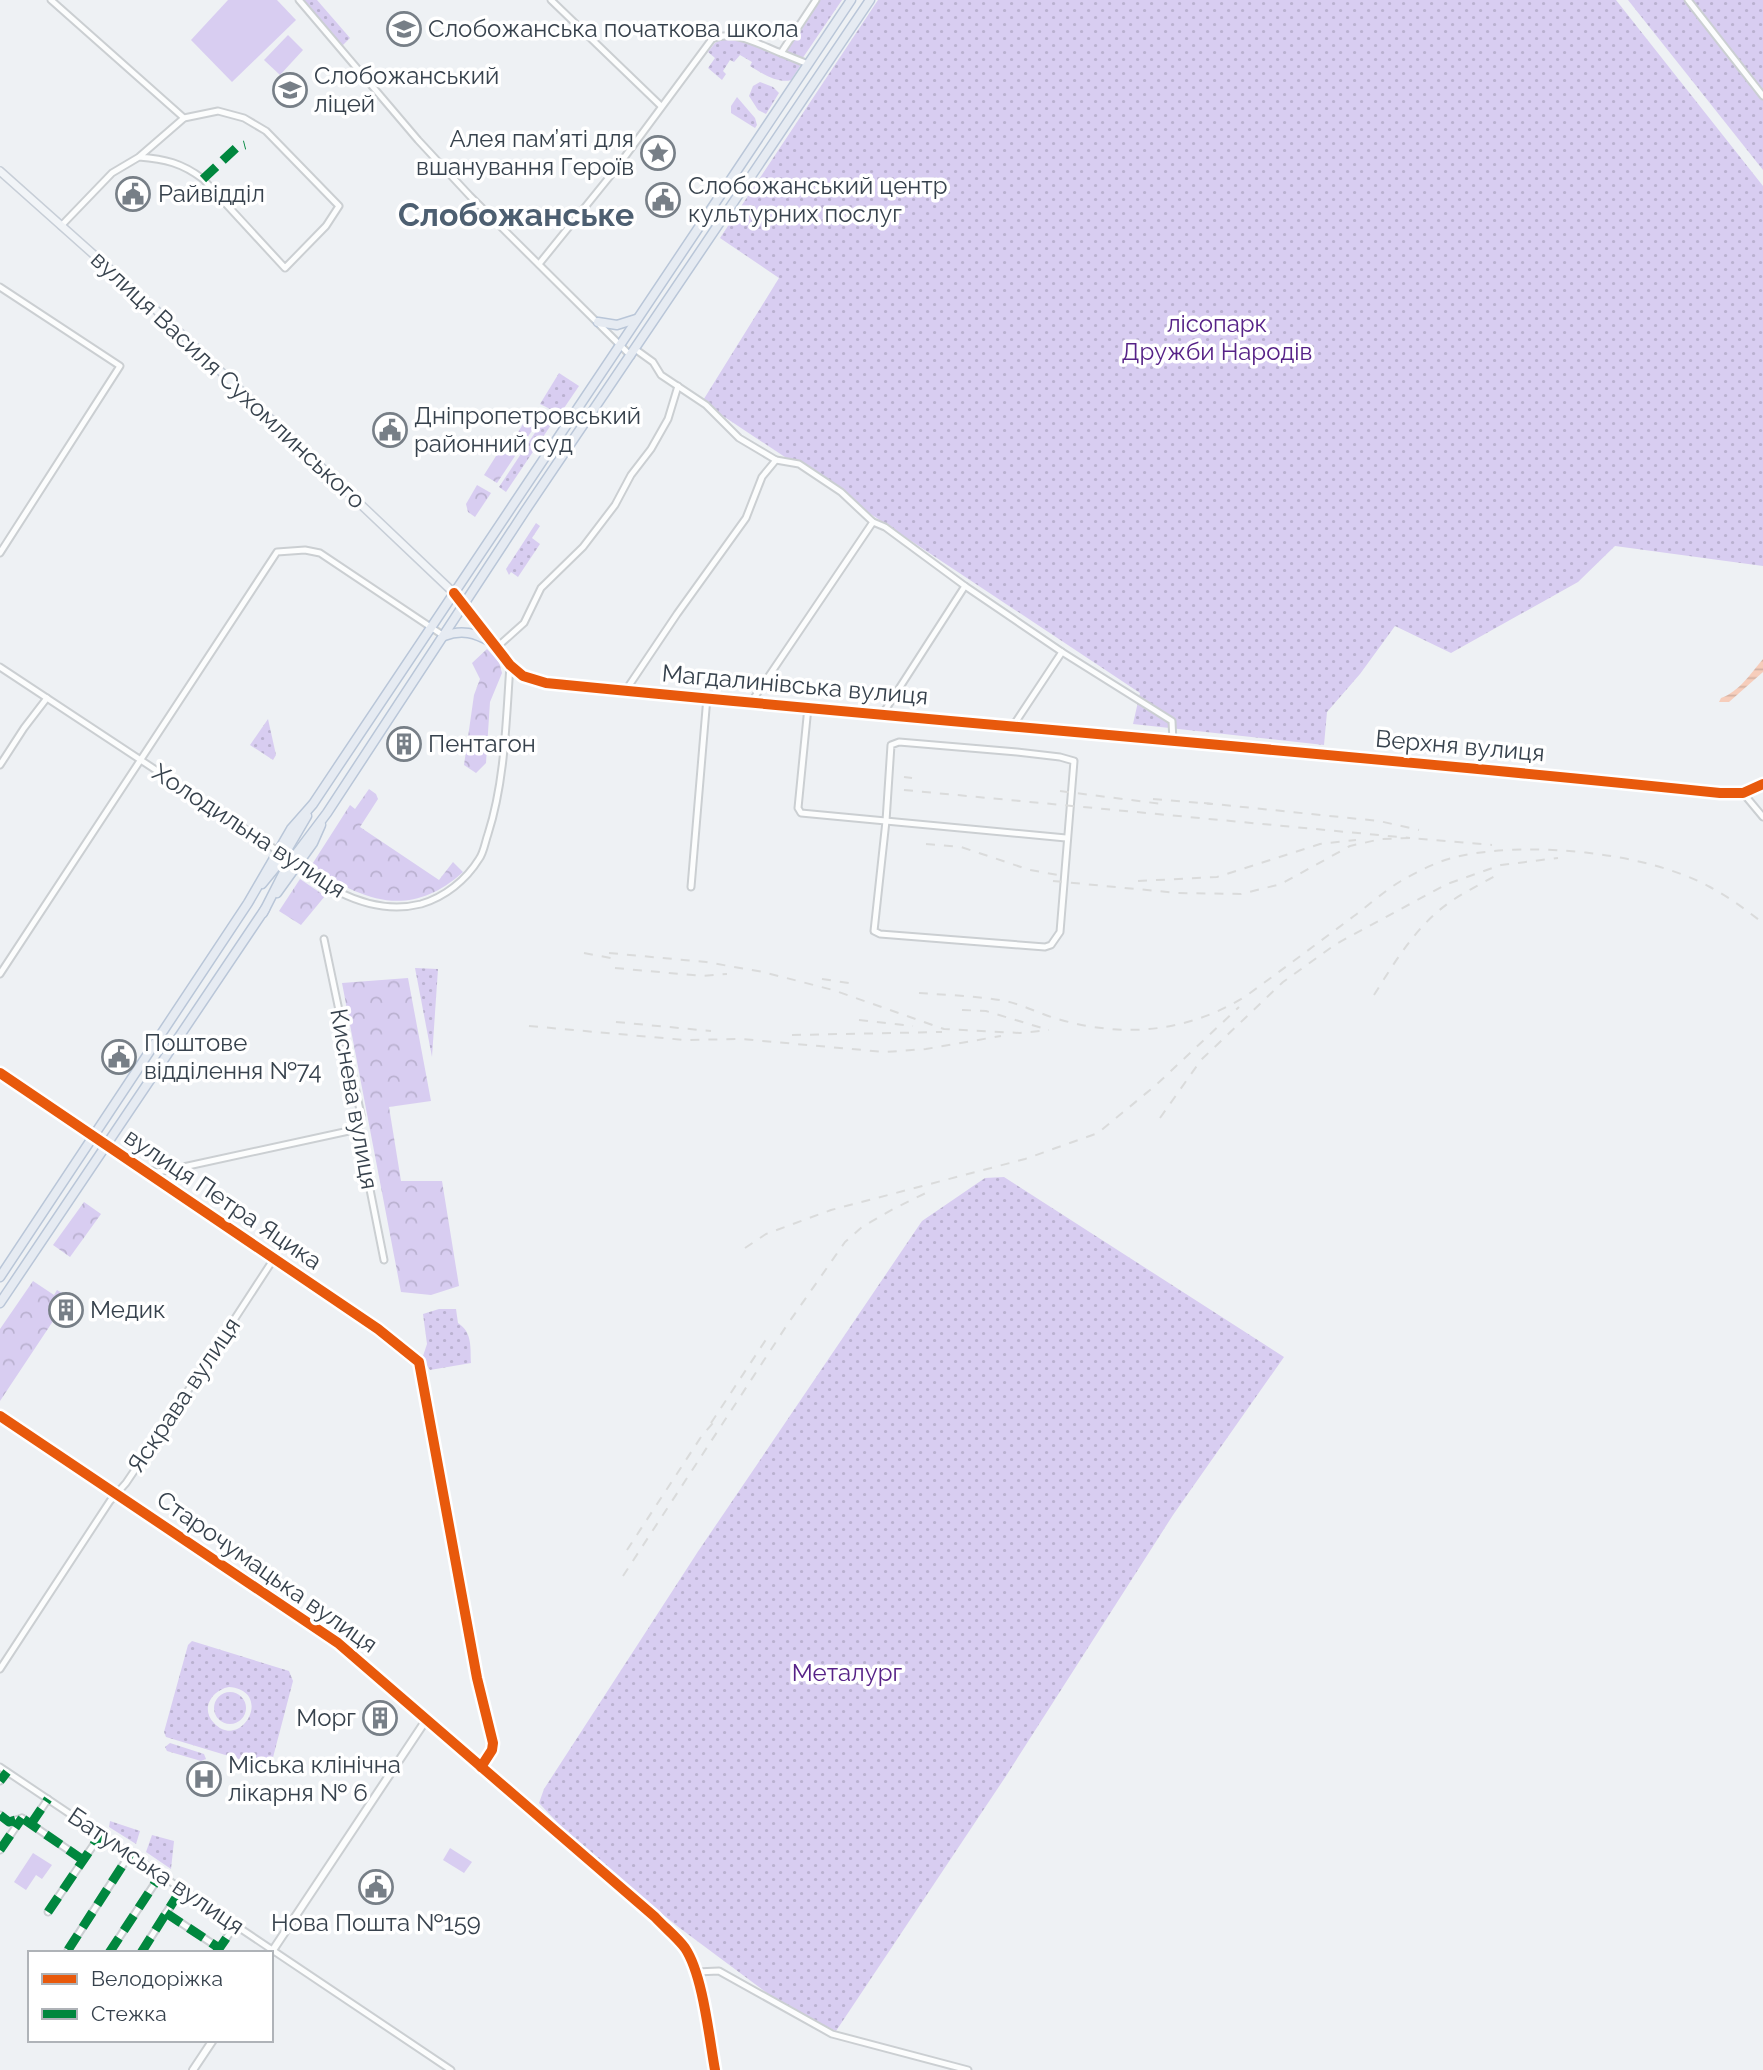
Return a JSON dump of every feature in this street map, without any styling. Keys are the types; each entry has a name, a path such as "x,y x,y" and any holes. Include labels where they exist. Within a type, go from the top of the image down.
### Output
{"main road":[{"path":"0,1277 248,903 280,862 313,804 852,0"},
{"path":"0,1303 263,913 287,866 327,813 870,0"},
{"name":"вулиця Василя Сухомлинського","path":"0,171 157,311 454,593"},
{"path":"597,323 617,325 638,317"},
{"path":"444,636 470,632 494,645"}],"street":[{"path":"51,0 184,118"},
{"path":"299,0 418,140 470,196 620,345 653,362 661,375 706,405 739,438 776,460 799,464 841,492 873,522 885,527 965,586 1062,652 1172,721 1173,742"},
{"path":"551,0 661,106"},
{"path":"781,53 816,0"},
{"path":"1688,0 1763,96"},
{"path":"539,264 615,170 712,39 723,34 733,35 808,64"},
{"path":"61,226 112,173 139,157 184,118 218,111 244,118 266,131 339,206 337,213 285,268 210,185 187,167 165,159 139,157"},
{"path":"151,146 155,158"},
{"path":"0,287 120,366 0,554"},
{"path":"494,645 519,629 541,588 574,556 607,515 668,419 678,386"},
{"path":"625,691 746,518 762,477 776,460"},
{"path":"752,701 873,522"},
{"path":"0,974 277,552 305,550 320,553 444,636"},
{"path":"882,715 965,586"},
{"name":"Магдалинівська вулиця","path":"454,593 510,666 523,676 536,681 1173,742"},
{"path":"1013,726 1062,652"},
{"name":"Холодильна вулиця","path":"0,667 339,892 368,904 406,908 431,901 451,889 468,874 481,857 493,820 506,727 510,666"},
{"path":"0,765 47,698"},
{"path":"691,887 707,698"},
{"path":"808,707 799,811 1066,838"},
{"name":"Верхня вулиця","path":"1173,742 1743,793"},
{"path":"895,743 1017,752 1074,761 1060,932 1051,945 1045,947 880,934 874,931 886,821 891,745 895,743"},
{"path":"1763,784 1743,793 1763,817"},
{"name":"Киснева вулиця","path":"324,939 361,1115 358,1129 384,1259"},
{"name":"вулиця Петра Яцика","path":"0,1073 272,1260 378,1329 419,1362"},
{"path":"143,1169 157,1172 174,1169 358,1129"},
{"name":"Яскрава вулиця","path":"0,1669 176,1409 272,1260"},
{"path":"419,1362 477,1678 493,1743 492,1750 481,1767"},
{"name":"Старочумацька вулиця","path":"0,1416 326,1634 655,1917 685,1947 696,1972"},
{"path":"272,1951 426,1720"},
{"name":"Батумська вулиця","path":"0,1767 236,1924 272,1951"},
{"path":"0,1781 7,1772"},
{"path":"31,1824 48,1799"},
{"path":"0,1815 9,1822 22,1818"},
{"path":"22,1818 83,1860"},
{"path":"0,1850 22,1818"},
{"path":"48,1912 101,1834"},
{"path":"68,1950 130,1854"},
{"path":"110,1951 161,1874"},
{"path":"142,1951 182,1888"},
{"path":"166,1913 218,1951 236,1924"},
{"name":"Батумська вулиця","path":"273,1952 451,2070"},
{"path":"715,2070 696,1972 719,1971 832,2034 968,2070"},
{"path":"193,2070 212,2042"}],"green space":[{"path":"228,0 277,0 296,20 232,82 191,40"},
{"path":"303,0 317,0 350,38 342,46"},
{"path":"820,0 842,0 802,59 786,53 789,41 795,40"},
{"name":"лісопарк Дружби Народів","path":"878,0 1616,0 1763,186 1763,566 1615,546 1578,582 1451,653 1395,626 1360,674 1327,712 1324,745 1133,724 1140,693 702,402 779,278 720,238"},
{"path":"1628,0 1763,0 1763,170"},
{"path":"288,35 303,50 280,75 264,60"},
{"path":"725,38 736,39 798,62 800,66 791,80 786,81 754,69 750,66 752,62 740,55 734,62 730,60 723,71 726,74 722,80 708,68 715,58 708,52 715,43"},
{"path":"760,82 773,87 779,93 766,114 758,110 749,96 753,86"},
{"path":"737,97 755,118 755,128 731,113 731,106"},
{"path":"559,373 579,386 560,414 540,404"},
{"path":"533,408 543,414 497,483 484,475 496,456 503,453 510,456 510,445"},
{"path":"546,416 553,422 506,492 499,487"},
{"path":"477,485 491,493 475,517 468,512 466,504"},
{"path":"536,523 540,526 532,538 540,544 518,577 511,572 509,575 506,569"},
{"path":"487,649 499,662 502,673 490,702 486,763 476,773 464,765 474,695 480,679 472,663"},
{"path":"268,719 276,755 273,760 250,745"},
{"path":"369,789 378,799 360,827 439,880 453,862 463,872 443,887 424,896 387,900 349,888 311,866 350,805 355,809"},
{"path":"300,879 325,896 301,925 279,911"},
{"path":"415,968 438,969 432,1057"},
{"path":"408,978 431,1101 389,1107 401,1181 442,1181 459,1286 431,1295 401,1292 342,983"},
{"name":"Металург","path":"1004,1177 1284,1357 1173,1515 1006,1776 836,2031 783,2005 681,1929 588,1855 539,1803 544,1789 697,1553 922,1221 985,1178"},
{"path":"84,1202 101,1214 70,1257 53,1245"},
{"path":"33,1281 54,1295 57,1290 69,1297 0,1401 0,1329"},
{"path":"439,1309 456,1309 458,1323 468,1336 471,1363 430,1370 422,1359 427,1344 423,1314"},
{"path":"192,1641 289,1671 293,1681 268,1768 166,1737 164,1732 188,1645","holes":["229,1687 243,1691 250,1698 252,1708 249,1717 243,1725 234,1730 224,1730 210,1718 210,1701 218,1692"]},
{"path":"230,1692 241,1697 246,1708 241,1719 230,1724 219,1719 214,1708 219,1697"},
{"path":"170,1743 204,1754 206,1759 201,1761 167,1751 165,1747"},
{"path":"110,1821 140,1831 136,1844 109,1827"},
{"path":"152,1835 174,1841 171,1869 146,1852"},
{"path":"450,1848 472,1862 464,1873 443,1860"},
{"path":"33,1853 52,1865 42,1879 36,1875 26,1890 14,1882"}],"shaded area":[{"path":"1763,659 1763,672 1729,702 1719,702 1739,687"}],"railway":[{"path":"904,777 912,778"},
{"path":"904,790 1410,838"},
{"path":"1060,791 1162,804"},
{"path":"1153,799 1212,804"},
{"path":"1204,803 1379,821 1419,830"},
{"path":"1053,881 1178,893 1241,894 1281,884 1350,846 1381,839 1410,838 1492,845"},
{"path":"1138,881 1217,877 1320,844 1356,840"},
{"path":"926,844 961,847 1030,870 1064,876"},
{"path":"919,993 1005,1001 1061,1020 1110,1029 1133,1030 1179,1024 1224,1008 1246,996 1408,877 1445,860 1489,852 1553,850 1588,853 1654,865 1710,887 1763,923"},
{"path":"1160,1118 1201,1060 1283,982 1336,944 1447,884 1501,865 1558,858"},
{"path":"1374,995 1418,931 1440,909 1500,873"},
{"path":"584,953 616,959"},
{"path":"609,953 706,962 763,972 833,990 944,1029 1020,1033 1049,1030"},
{"path":"615,968 703,976 727,974"},
{"path":"822,979 855,984"},
{"path":"745,1248 766,1234 831,1210 1025,1159 1098,1133 1156,1085 1239,1007"},
{"path":"962,1010 986,1011 1042,1028"},
{"path":"859,1020 913,1026"},
{"path":"616,1022 711,1031"},
{"path":"529,1026 685,1040 741,1039 885,1052 926,1049 1001,1036"},
{"path":"792,1035 942,1032"},
{"path":"623,1576 787,1325 845,1242 862,1227 930,1191"},
{"path":"711,1423 767,1338"},
{"path":"627,1550 701,1437 718,1417"}],"marked path":[{"path":"203,179 237,147 245,145"},
{"path":"0,1781 7,1772"},
{"path":"31,1824 48,1799"},
{"path":"0,1815 9,1822 22,1818 83,1860"},
{"path":"0,1850 22,1818"},
{"path":"48,1912 101,1834"},
{"path":"68,1950 130,1854"},
{"path":"110,1951 161,1874"},
{"path":"142,1951 182,1888"},
{"path":"166,1913 219,1948"},
{"path":"217,1951 236,1924"}],"cycle path":[{"path":"454,593 510,665 523,676 546,683 1720,793 1743,793 1763,784"},
{"path":"0,1073 378,1329 419,1362 477,1678 493,1743 492,1750 481,1767"},
{"path":"0,1416 338,1643 655,1917 682,1944 691,1960 704,2007 715,2070"}],"place":[{"name":"Cлобожанська початкова школа","path":"404,29"},
{"name":"Слобожанський ліцей","path":"290,90"},
{"name":"Алея пам’яті для вшанування Героїв","path":"658,153"},
{"name":"Райвідділ","path":"133,194"},
{"name":"Слобожанський центр культурних послуг","path":"663,200"},
{"name":"Дніпропетровський районний суд","path":"390,430"},
{"name":"Пентагон","path":"404,744"},
{"name":"Поштове відділення №74","path":"119,1057"},
{"name":"Медик","path":"66,1310"},
{"name":"Морг","path":"380,1718"},
{"name":"Міська клінічна лікарня № 6","path":"204,1779"},
{"name":"Нова Пошта №159","path":"376,1887"}],"district":[{"name":"Слобожанське","path":"516,215"}]}
